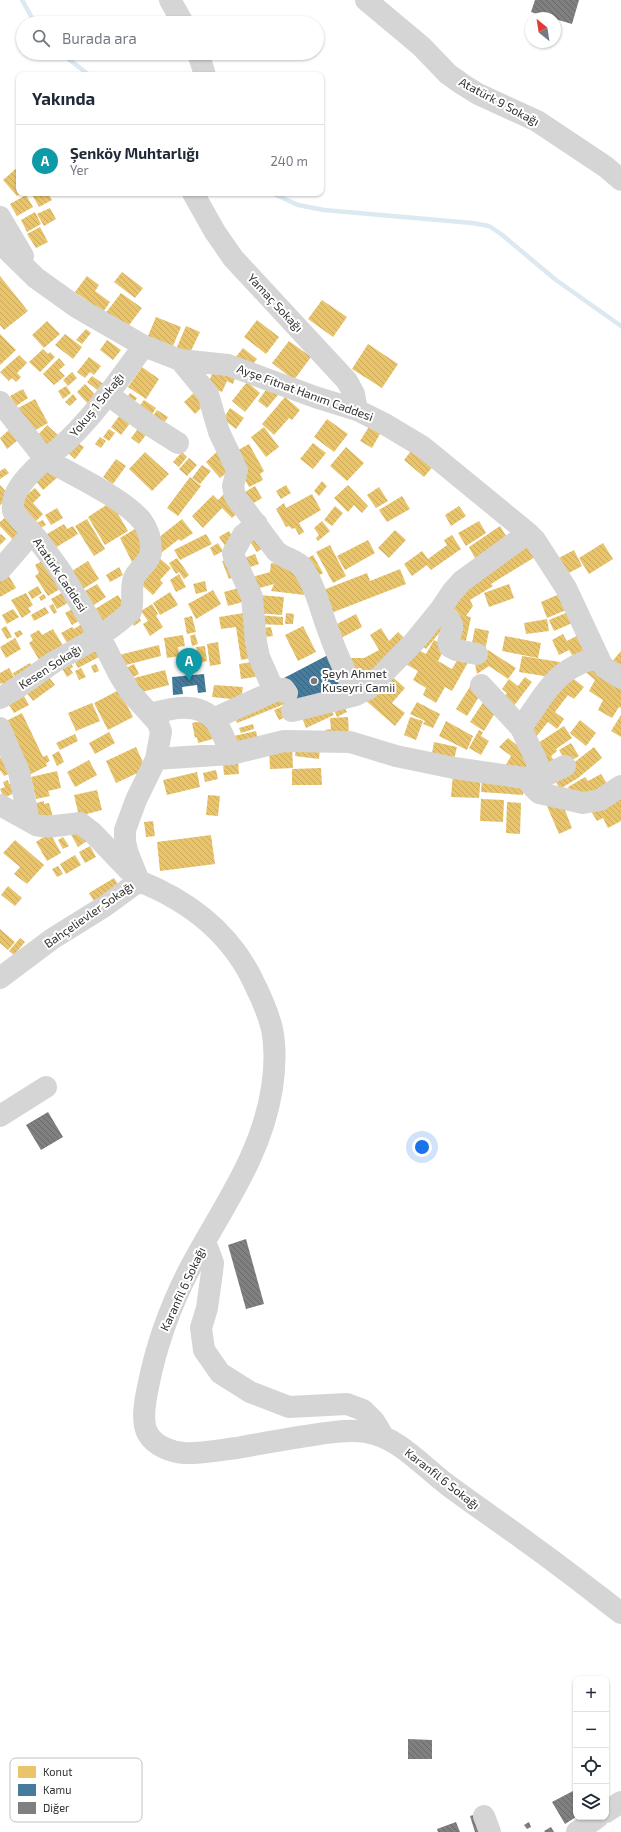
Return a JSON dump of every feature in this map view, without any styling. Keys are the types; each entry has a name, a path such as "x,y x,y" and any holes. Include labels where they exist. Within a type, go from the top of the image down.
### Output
{"street":[{"path":"170,0 179,16"},
{"name":"Atatürk 9 Sokağı","path":"366,0 421,46 448,74 462,84 478,94 537,121 621,180"},
{"path":"200,60 204,72"},
{"name":"Yamaç Sokağı","path":"195,196 215,232 233,258 348,382 354,394 357,410"},
{"path":"0,217 36,278"},
{"name":"Ayşe Fitnat Hanım Caddesi","path":"0,243 36,278 78,308 144,346 180,360 228,365 315,397 357,410 424,447 528,533 540,548 566,588 605,668 621,678"},
{"name":"Yokuş 1 Sokağı","path":"45,459 66,443 108,394 144,346"},
{"path":"180,360 208,394 219,432 237,470 233,492 276,551 282,557 299,563 302,567 309,580 330,636 356,695"},
{"path":"108,394 148,424 178,443"},
{"path":"0,402 45,459"},
{"name":"Atatürk Caddesi","path":"45,459 19,489 7,509 32,533 60,570 99,635 130,692 158,723 161,732 156,759"},
{"name":"Kesen Sokağı","path":"0,698 22,686 54,663 124,618 131,611 133,580 150,555 150,539 147,529 131,510 92,485 45,459"},
{"path":"257,524 243,535 233,553 252,597 256,642 259,657 274,691"},
{"path":"0,570 32,533"},
{"path":"292,710 356,695 368,689 414,642 462,581 528,533"},
{"path":"440,610 453,626 448,642 450,647 456,650 477,654"},
{"path":"521,728 549,689 563,674 598,656"},
{"path":"481,685 521,728 537,762 537,769 530,783"},
{"path":"213,719 281,688 286,690 292,710 297,741"},
{"path":"0,698 0,707"},
{"path":"151,714 180,707 199,710 213,719 231,754"},
{"path":"0,728 19,772 24,789 29,821"},
{"path":"139,880 124,842 125,830 136,800 156,759 231,754 272,744 297,741 350,742 396,756 454,768 519,776 527,779 539,793 584,803 600,800 621,787"},
{"path":"530,783 565,766"},
{"name":"Bahçelievler Sokağı","path":"0,805 42,827 80,822 139,880 105,906 52,939 0,978"},
{"name":"Karanfil 6 Sokağı","path":"139,880 158,888 191,907 224,937 240,957 252,977 264,1003 272,1029 275,1050 275,1070 270,1098 262,1129 249,1163 173,1304 161,1334 153,1362 147,1392 144,1421 148,1434 157,1444 169,1450 185,1453 211,1452 302,1436 348,1430 384,1436 402,1448 447,1485 531,1544 621,1613"},
{"path":"0,1116 46,1086"},
{"path":"206,1241 213,1263 202,1335 204,1350 220,1374 250,1392 289,1407 347,1404 363,1410 374,1421 384,1436"},
{"path":"609,1810 621,1802"},
{"path":"577,1832 594,1820"}],"building: Konut":[{"path":"16,169 16,195 3,180"},
{"path":"27,196 33,207 17,216 10,204"},
{"path":"33,196 50,196 52,200 39,207"},
{"path":"50,208 56,219 44,226 37,214"},
{"path":"35,212 41,224 27,232 21,220"},
{"path":"40,227 48,242 36,248 27,234"},
{"path":"122,272 143,288 135,298 114,282"},
{"path":"0,276 28,311 4,330 0,325"},
{"path":"87,276 99,285 95,291 110,302 103,312 75,292"},
{"path":"121,293 142,308 126,329 105,314"},
{"path":"322,300 347,317 333,337 308,319"},
{"path":"156,317 181,327 173,346 148,336"},
{"path":"257,320 279,337 266,354 244,337"},
{"path":"47,321 60,334 44,348 32,335"},
{"path":"186,326 200,332 190,353 177,347"},
{"path":"86,329 91,333 82,344 76,340"},
{"path":"0,334 16,350 0,365"},
{"path":"65,334 82,347 73,359 55,345"},
{"path":"107,340 121,350 113,360 100,350"},
{"path":"289,341 311,357 294,380 272,363"},
{"path":"368,344 398,364 382,388 352,369"},
{"path":"243,348 257,359 249,369 235,358"},
{"path":"43,349 48,354 50,352 55,357 40,372 29,362"},
{"path":"19,355 27,363 17,373 21,377 16,382 12,378 9,381 0,372"},
{"path":"89,357 101,366 94,375 90,372 85,378 77,372"},
{"path":"59,358 65,365 59,370 65,376 54,385 43,374"},
{"path":"142,367 159,379 146,399 128,387"},
{"path":"215,367 236,376 233,384 227,381 222,392 207,386"},
{"path":"72,372 77,378 68,386 63,380"},
{"path":"92,376 105,385 100,392 87,382"},
{"path":"247,382 260,393 245,412 232,401"},
{"path":"85,384 98,398 90,406 77,392"},
{"path":"66,386 71,393 63,399 58,391"},
{"path":"268,387 278,395 267,408 258,401"},
{"path":"23,389 28,398 16,406 10,396"},
{"path":"196,391 207,402 195,414 184,402"},
{"path":"130,393 137,398 131,407 124,402"},
{"path":"73,394 77,399 70,406 65,402"},
{"path":"285,397 300,410 292,420 289,418 274,435 262,424"},
{"path":"35,399 48,423 32,432 18,408"},
{"path":"144,400 156,408 148,421 135,412"},
{"path":"230,408 244,418 236,429 223,419"},
{"path":"157,410 168,417 160,429 149,422"},
{"path":"123,411 134,418 121,435 111,427"},
{"path":"327,419 348,434 334,452 314,437"},
{"path":"47,425 62,439 50,451 36,437"},
{"path":"370,425 381,432 372,448 360,441"},
{"path":"140,426 148,432 139,444 131,438"},
{"path":"264,427 279,447 266,457 251,437"},
{"path":"109,429 115,433 109,441 103,437"},
{"path":"9,430 18,440 7,449 0,438"},
{"path":"100,437 106,441 101,448 95,444"},
{"path":"75,441 84,447 75,459 67,452"},
{"path":"313,443 326,453 313,469 300,459"},
{"path":"249,444 264,471 260,474 263,480 249,487 231,454"},
{"path":"223,446 234,467 220,478 206,462"},
{"path":"415,446 436,463 424,477 404,460"},
{"path":"346,447 364,463 347,481 330,466"},
{"path":"145,452 169,474 152,491 129,469"},
{"path":"182,452 187,457 179,467 173,462"},
{"path":"189,458 197,465 187,476 179,469"},
{"path":"116,459 126,466 113,484 103,477"},
{"path":"202,465 211,471 200,484 192,478"},
{"path":"49,467 58,477 43,490 35,480"},
{"path":"5,468 9,473 0,479 0,471"},
{"path":"190,477 201,486 178,516 167,508"},
{"path":"322,481 327,486 319,496 314,491"},
{"path":"0,485 10,496 0,505"},
{"path":"286,485 291,493 281,499 276,491"},
{"path":"348,485 368,506 362,513 354,505 348,512 334,498"},
{"path":"255,486 262,498 247,507 240,495"},
{"path":"379,487 388,501 376,508 367,495"},
{"path":"35,488 41,495 33,503 43,514 34,523 17,503"},
{"path":"225,493 241,509 232,518 222,508 203,528 192,516 213,495 218,500"},
{"path":"312,494 321,510 299,523 304,532 299,535 295,528 292,529 289,526 286,527 276,509 284,503 286,508"},
{"path":"402,496 410,509 387,522 379,510"},
{"path":"111,502 128,531 105,545 88,517"},
{"path":"335,506 343,513 332,526 324,520"},
{"path":"459,506 466,516 451,526 445,515"},
{"path":"57,508 63,518 51,525 45,515"},
{"path":"9,514 27,534 16,543 0,526 0,522"},
{"path":"87,519 105,549 94,556 75,526"},
{"path":"182,519 193,533 181,541 179,539 161,553 153,542"},
{"path":"43,520 46,525 39,529 36,523"},
{"path":"322,521 330,531 318,541 316,538 319,535 314,528"},
{"path":"479,521 486,533 466,546 458,533"},
{"path":"64,524 67,529 73,526 78,534 55,548 47,534"},
{"path":"500,526 509,541 476,560 469,547"},
{"path":"135,529 148,550 133,564 120,538"},
{"path":"395,530 406,540 389,558 378,548"},
{"path":"229,531 237,544 228,550 219,537"},
{"path":"1,534 6,539 0,545 0,535"},
{"path":"206,534 212,544 180,560 174,550"},
{"path":"452,535 461,549 431,570 427,565 412,576 404,564 422,551 428,559 447,545 444,540"},
{"path":"246,536 268,545 257,552"},
{"path":"530,538 540,554 491,584 493,586 470,600 473,606 466,616 471,617 464,650 442,609"},
{"path":"368,540 375,553 345,570 337,556"},
{"path":"218,543 223,551 214,556 210,548"},
{"path":"603,543 613,559 589,574 579,558"},
{"path":"330,545 346,576 333,583 316,552"},
{"path":"574,550 582,566 563,576 555,560"},
{"path":"255,554 259,564 242,570 239,560"},
{"path":"313,555 323,573 313,579 303,561"},
{"path":"157,556 171,568 160,580 163,583 153,595 136,580"},
{"path":"49,557 65,586 48,596 35,576 39,573 35,565"},
{"path":"177,558 189,575 184,579 179,572 176,574 169,563"},
{"path":"230,559 236,576 229,579 222,561"},
{"path":"88,561 99,579 83,589 72,571"},
{"path":"271,563 288,564 295,568 313,596 271,591 274,584 252,590 249,578 270,572"},
{"path":"119,567 123,575 110,582 106,575"},
{"path":"400,569 406,584 326,615 318,592 367,573 370,581"},
{"path":"6,571 16,588 0,597 0,575"},
{"path":"179,574 186,587 176,592 170,580"},
{"path":"205,581 207,591 196,594 193,584"},
{"path":"97,584 106,597 94,605 85,591"},
{"path":"509,584 514,598 489,607 484,593"},
{"path":"38,586 42,593 32,599 28,592"},
{"path":"246,586 250,600 228,606 224,592"},
{"path":"67,590 73,600 57,609 51,599"},
{"path":"213,590 221,604 196,619 188,604"},
{"path":"170,592 178,605 160,615 153,603"},
{"path":"564,592 571,608 547,618 541,602"},
{"path":"26,593 33,605 28,608 31,612 22,618 11,600"},
{"path":"44,594 46,598 41,601 39,597"},
{"path":"118,595 129,612 106,626 95,609"},
{"path":"258,595 284,597 282,615 257,613"},
{"path":"53,604 57,612 54,614 49,606"},
{"path":"152,604 158,614 156,616 163,627 150,636 143,624 148,621 141,611"},
{"path":"78,606 85,617 72,625 65,613"},
{"path":"45,607 49,613 34,621 31,615"},
{"path":"13,609 19,617 7,624 2,615"},
{"path":"573,610 577,621 554,631 549,620"},
{"path":"136,611 141,621 134,626 128,616"},
{"path":"250,612 256,657 241,660 236,627 221,629 219,617"},
{"path":"286,613 294,614 293,624 285,624"},
{"path":"356,614 362,627 341,638 335,625"},
{"path":"257,615 283,617 283,625 256,624"},
{"path":"192,616 196,632 187,634 184,618"},
{"path":"547,619 549,631 526,634 524,623"},
{"path":"449,621 426,649 417,642"},
{"path":"83,623 91,637 71,649 61,633 72,627 74,629"},
{"path":"6,626 12,637 7,639 1,629"},
{"path":"303,626 316,652 298,661 285,635"},
{"path":"271,627 273,636 257,638 255,629"},
{"path":"381,628 389,641 398,632 411,645 369,686 359,674 351,670 351,658 364,658 379,650 370,635"},
{"path":"475,628 489,631 485,650 471,648"},
{"path":"53,629 65,649 41,663 29,643 33,640 30,635 39,630 42,635"},
{"path":"20,630 23,634 17,638 14,633"},
{"path":"582,633 593,654 577,663 569,650 559,655 552,640 563,634 567,641"},
{"path":"195,634 198,644 192,646 190,636"},
{"path":"183,635 185,646 178,647 179,656 167,658 164,638"},
{"path":"505,636 541,643 538,658 502,651"},
{"path":"15,638 21,649 6,658 0,647"},
{"path":"434,640 446,646 438,661 452,669 462,652 471,657 452,691 445,687 436,703 423,695 426,688 413,680 418,671 402,662 411,646 426,654"},
{"path":"218,642 221,664 210,666 207,644"},
{"path":"92,643 99,657 78,668 71,654"},
{"path":"159,645 161,656 122,666 119,655"},
{"path":"205,646 207,661 199,663 196,647"},
{"path":"488,650 516,668 508,679 489,666 477,674 474,659"},
{"path":"621,651 621,674 610,664"},
{"path":"522,656 560,662 557,678 519,672"},
{"path":"68,658 73,667 70,669 73,673 67,677 59,663"},
{"path":"260,661 261,676 241,679 239,664"},
{"path":"592,661 621,683 621,708 619,707 612,718 598,710 603,700 589,691 595,680 582,669"},
{"path":"30,663 35,671 18,681 13,673"},
{"path":"96,664 99,671 94,673 91,666"},
{"path":"134,664 139,674 129,679 124,669"},
{"path":"9,668 19,685 7,692 2,683 0,684 0,673"},
{"path":"81,668 86,677 79,680 75,671"},
{"path":"165,670 169,685 138,693 134,678"},
{"path":"45,672 55,685 33,701 23,688"},
{"path":"387,672 405,688 392,703 405,713 395,726 364,699"},
{"path":"566,673 584,687 574,699 568,695 555,712 564,719 557,729 548,722 535,738 523,729"},
{"path":"525,677 532,682 510,711 499,703 507,693 502,689 509,679 518,686"},
{"path":"214,685 243,687 241,700 212,697"},
{"path":"471,685 482,692 467,716 456,709"},
{"path":"20,689 29,705 14,713 5,698"},
{"path":"119,690 133,717 108,730 94,703"},
{"path":"282,691 287,703 237,723 232,712"},
{"path":"486,698 498,708 484,731 470,722"},
{"path":"341,701 347,712 337,717 332,705"},
{"path":"328,702 334,715 306,728 301,715"},
{"path":"417,702 440,714 433,728 423,724 425,721 410,714"},
{"path":"92,703 100,721 76,731 68,713"},
{"path":"284,706 288,716 279,720 274,710"},
{"path":"22,713 43,757 47,755 50,761 46,763 47,766 29,775 4,722"},
{"path":"621,715 621,737 611,731"},
{"path":"348,717 349,735 326,737 325,730 331,729 330,718"},
{"path":"410,717 423,721 416,740 404,735"},
{"path":"211,719 216,738 198,743 197,737 195,738 192,723"},
{"path":"580,720 596,733 586,746 570,733"},
{"path":"446,721 473,736 467,750 439,736"},
{"path":"253,724 254,729 241,733 239,728"},
{"path":"564,726 572,738 556,749 557,751 551,756 558,766 548,773 532,747"},
{"path":"479,730 483,732 481,736 489,741 481,755 469,748"},
{"path":"256,731 259,744 238,750 234,736"},
{"path":"109,732 115,743 95,754 89,743"},
{"path":"75,734 78,741 60,750 56,743"},
{"path":"508,738 521,748 535,765 518,773 504,768 511,756 499,747"},
{"path":"434,742 457,747 453,764 431,759"},
{"path":"571,743 579,756 567,763 559,750"},
{"path":"292,745 293,768 270,769 269,747"},
{"path":"296,745 320,748 319,759 295,756"},
{"path":"136,747 146,769 116,783 106,761"},
{"path":"594,747 602,758 578,778 560,789 553,777"},
{"path":"59,751 64,762 57,766 52,755"},
{"path":"5,756 13,772 4,776 0,771 0,758"},
{"path":"89,760 97,775 75,787 67,772"},
{"path":"238,762 239,774 224,775 223,763"},
{"path":"321,768 322,785 292,785 292,769"},
{"path":"216,770 218,779 205,782 203,773"},
{"path":"57,771 61,788 48,791 50,796 36,799 31,777"},
{"path":"197,772 200,787 167,795 163,780"},
{"path":"453,773 481,775 479,798 451,797"},
{"path":"601,774 611,790 575,799 568,787 585,777 588,781"},
{"path":"482,777 524,780 523,795 481,792"},
{"path":"8,780 9,784 15,782 18,791 4,798 0,789 5,787 3,782"},
{"path":"97,790 102,810 79,816 74,795"},
{"path":"621,791 621,821 608,828 603,818 597,821 589,808"},
{"path":"208,795 220,796 218,816 206,815"},
{"path":"481,799 504,800 503,822 480,821"},
{"path":"561,800 572,828 559,834 547,806"},
{"path":"44,801 44,804 49,803 53,817 36,821 32,804"},
{"path":"507,802 521,803 520,834 506,833"},
{"path":"153,821 155,836 146,837 144,822"},
{"path":"78,826 87,841 78,847 69,831"},
{"path":"50,833 61,853 47,861 36,842"},
{"path":"211,835 215,864 160,871 157,842"},
{"path":"63,837 69,846 63,849 58,840"},
{"path":"15,840 44,865 27,884 14,874 20,867 3,853"},
{"path":"90,846 96,857 85,863 79,852"},
{"path":"75,855 81,865 66,874 60,864"},
{"path":"58,866 63,874 57,877 52,869"},
{"path":"114,878 119,886 94,901 89,893"},
{"path":"8,886 22,898 15,906 1,895"},
{"path":"0,929 15,942 8,950 0,943"},
{"path":"20,938 25,942 14,955 9,951"}],"building: Kamu":[{"name":"Şeyh Ahmet Kuseyri Camii","path":"328,655 343,683 299,706 284,678"},
{"path":"204,674 206,692 198,693 197,685 182,687 183,694 173,695 172,677"}],"building: Diğer":[{"path":"535,0 579,0 572,24 561,21 561,12 531,12"},
{"path":"48,1112 63,1137 41,1150 26,1125"},
{"path":"246,1239 264,1304 246,1309 228,1245"},
{"path":"408,1739 432,1740 432,1759 408,1759"},
{"path":"573,1791 573,1819 565,1824 552,1802"},
{"path":"477,1814 479,1832 475,1832 470,1816"},
{"path":"456,1822 460,1832 438,1832 437,1829"},
{"path":"529,1822 531,1827 527,1829 524,1825"},
{"path":"551,1827 554,1832 544,1831"}],"waterway":[{"path":"22,0 31,16"},
{"path":"70,60 85,72"},
{"path":"278,196 298,205 324,210 472,223 489,226 501,234 556,280 621,326"}],"place":[{"name":"Şenköy Muhtarlığı","path":"189,681"},
{"name":"Şeyh Ahmet Kuseyri Camii","path":"314,681"}]}
